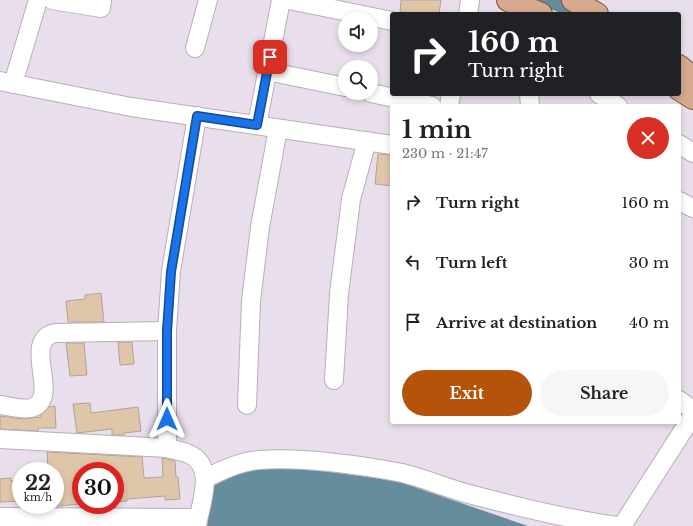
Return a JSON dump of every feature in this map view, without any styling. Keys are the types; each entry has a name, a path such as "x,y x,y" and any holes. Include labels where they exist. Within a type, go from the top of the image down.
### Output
{"main road":[{"path":"508,0 536,12"},
{"path":"573,0 594,12"},
{"path":"681,68 693,78"},
{"path":"681,90 693,98"}],"street":[{"path":"38,0 7,83 131,107 390,145"},
{"path":"52,0 101,8 102,0"},
{"path":"195,48 208,0"},
{"path":"257,125 281,0"},
{"path":"289,0 390,21"},
{"path":"468,12 470,0"},
{"path":"267,71 338,86"},
{"path":"378,94 423,104"},
{"path":"602,96 615,104"},
{"path":"167,448 167,331 171,272 197,116"},
{"path":"248,405 252,301 260,227 278,129"},
{"path":"334,380 339,294 350,207 367,141"},
{"path":"681,145 693,153"},
{"path":"681,202 693,208"},
{"path":"0,405 25,408 39,404 42,399 43,389 40,349 42,340 47,335 55,333 167,331"},
{"path":"681,401 693,410"},
{"path":"622,526 693,415"},
{"path":"0,439 167,448 190,454 202,466 206,478 197,522 0,517"},
{"path":"206,478 235,465 259,460 323,462 402,474 468,494 524,508 570,519 617,526"}],"water":[{"path":"293,467 397,481 528,526 207,526 213,486 248,469"}],"building":[{"path":"401,0 441,0 439,12 400,12"},
{"path":"378,154 390,155 390,186 375,184"},
{"path":"101,293 104,322 68,322 66,301 85,299 85,295"},
{"path":"118,342 132,342 134,364 120,365"},
{"path":"66,343 84,343 87,375 70,376"},
{"path":"90,403 91,413 138,407 141,431 124,433 124,435 112,435 112,429 77,433 73,404"},
{"path":"55,406 56,428 38,428 38,431 0,429 0,416 23,419 41,417 41,414 49,407"},
{"path":"47,452 142,457 144,478 163,477 162,458 175,461 180,499 165,500 165,496 127,499 127,501 124,501 124,462 72,462 72,505 64,506 64,462 48,462"},
{"path":"11,478 12,501 0,502 0,479"}],"waterway":[{"path":"546,0 575,12"}],"route":[{"path":"167,419 167,331 171,272 197,116 257,125 270,57"}]}
